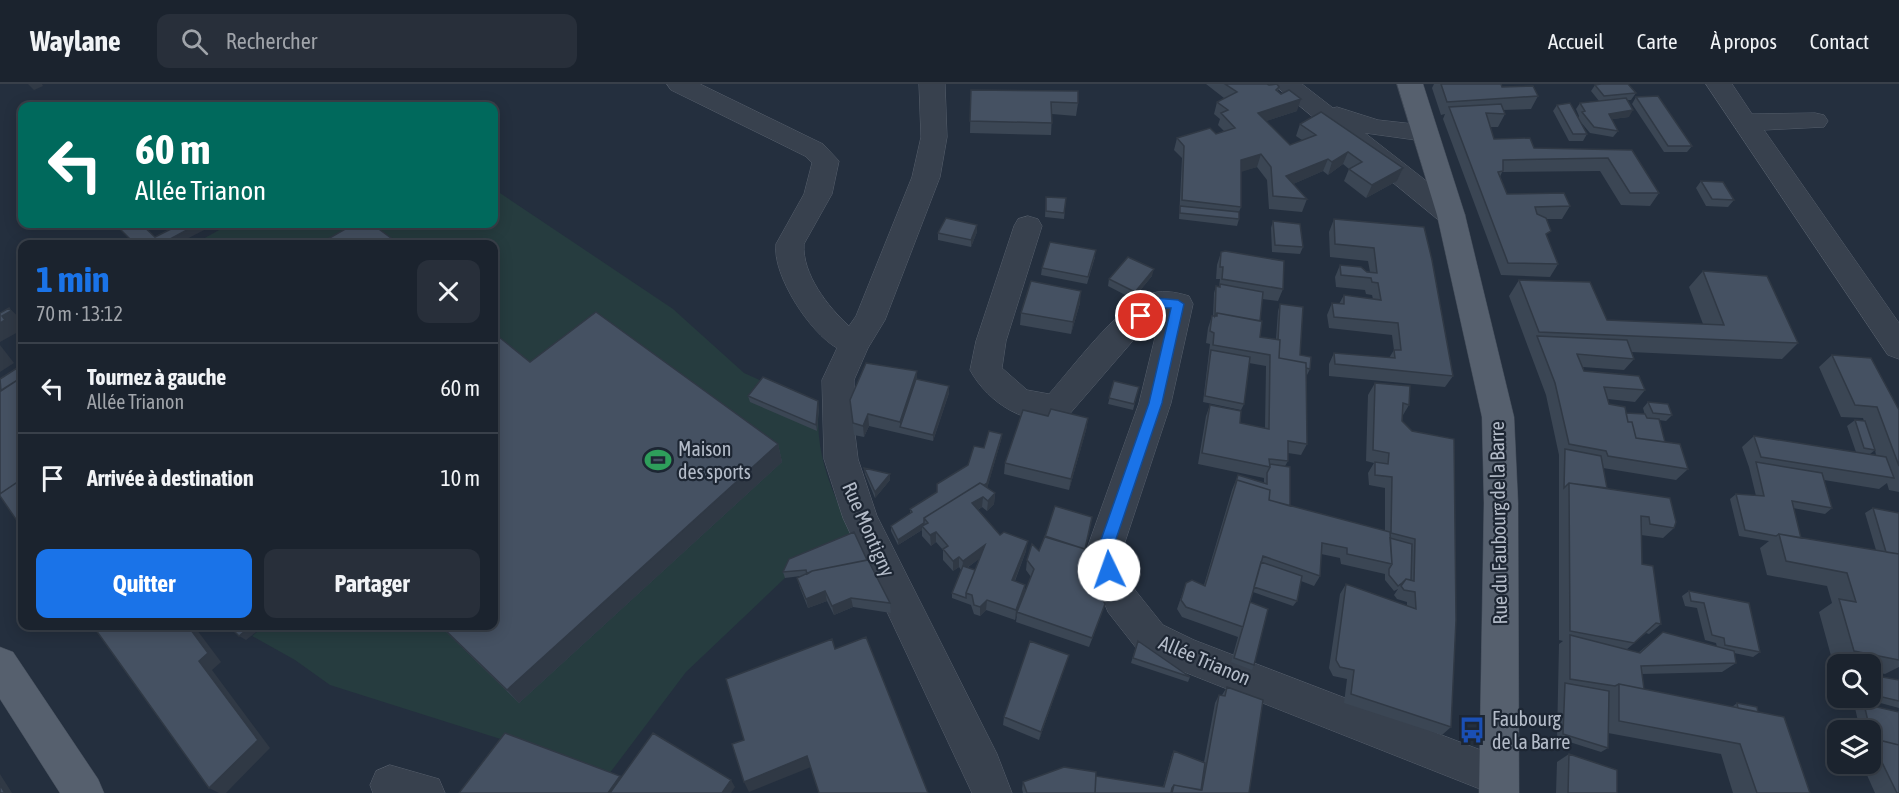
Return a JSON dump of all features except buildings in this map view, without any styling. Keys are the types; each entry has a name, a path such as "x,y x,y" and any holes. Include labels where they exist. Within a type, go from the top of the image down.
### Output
{"main road":[{"name":"Rue du Faubourg de la Barre","path":"1410,84 1423,132 1451,215 1498,417 1502,503 1499,785"},
{"path":"0,665 84,793"}],"street":[{"path":"680,84 814,150 826,161 826,178 789,247 791,265 810,299 837,333 854,344"},
{"name":"Rue Montigny","path":"932,84 934,137 926,177 870,320 854,344 838,380 841,459 849,490 860,518 983,768 992,793"},
{"path":"1286,84 1322,110 1451,215"},
{"path":"1719,84 1899,347"},
{"path":"1322,110 1376,128 1423,132"},
{"path":"1745,122 1815,121"},
{"name":"Allée Trianon","path":"1028,226 991,341 986,370 1002,392 1026,405 1056,408 1126,328 1156,303 1178,304 1155,403 1103,554 1121,600 1150,637 1182,653 1499,785"}],"green space":[{"name":"Maison des sports","path":"498,192 673,309 744,373 819,407 820,442 827,475 854,538 790,564 785,578 686,672 606,778 516,744 330,685 295,660 252,636 259,630 498,630 498,240 201,240 223,228 498,228"}],"place":[{"name":"Maison des sports","path":"658,460"},
{"name":"Faubourg de la Barre","path":"1472,730"}],"route":[{"path":"1109,570 1103,554 1155,403 1178,304 1156,303 1141,316"}]}
